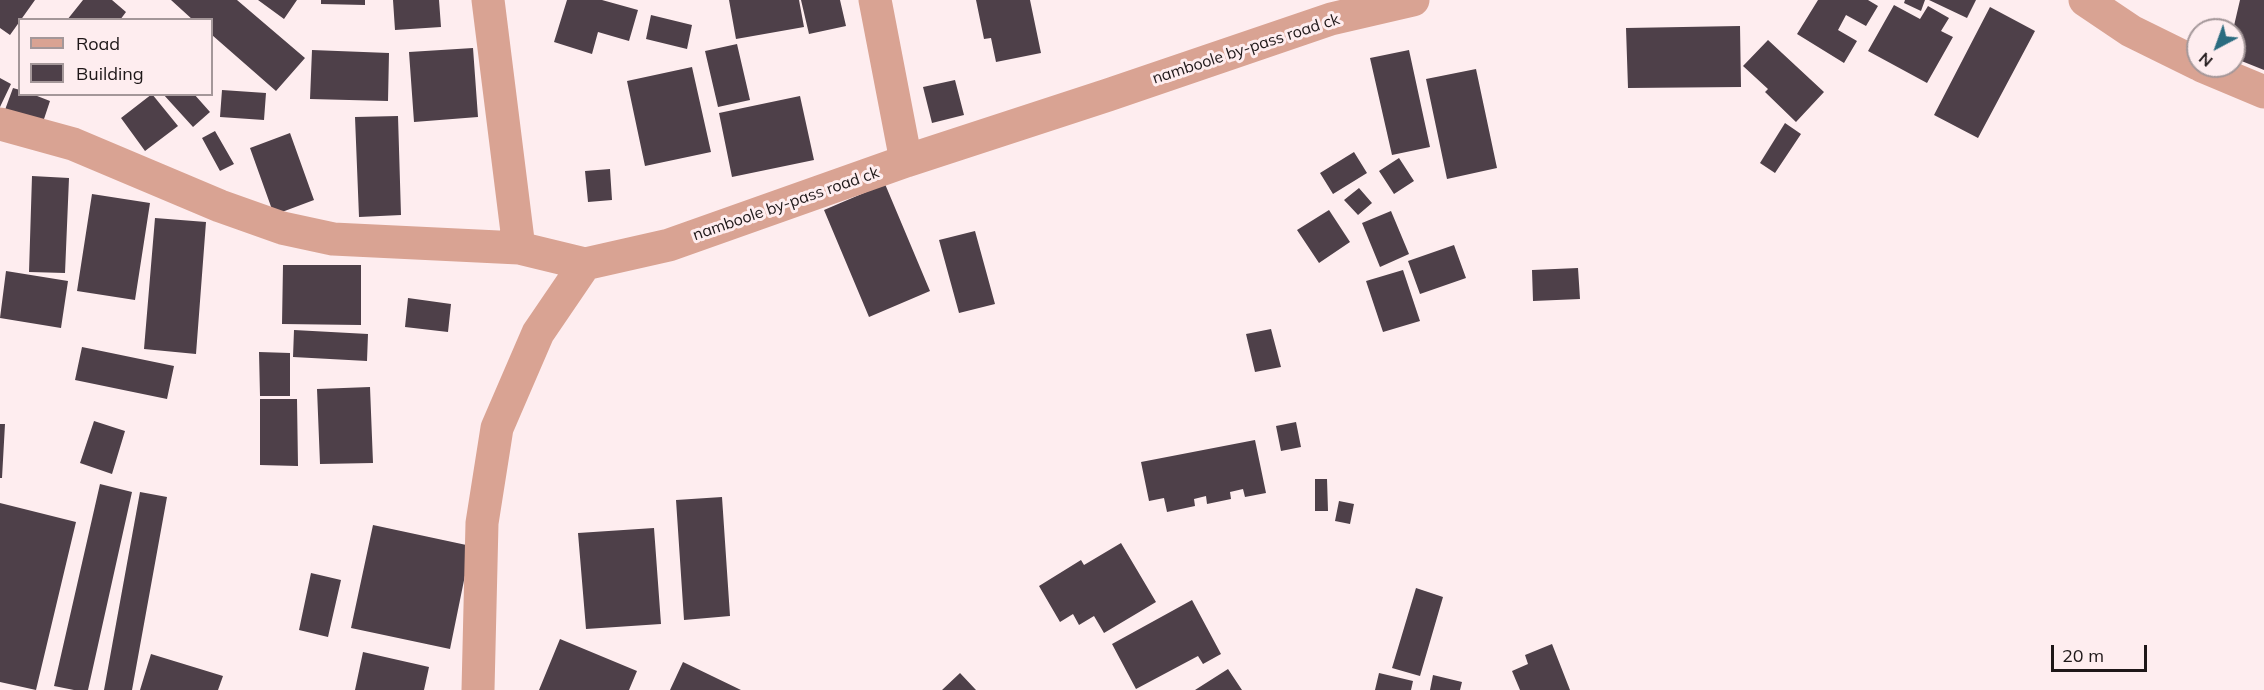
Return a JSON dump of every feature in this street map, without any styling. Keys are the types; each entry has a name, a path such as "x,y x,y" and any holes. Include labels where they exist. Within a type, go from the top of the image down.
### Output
{"street":[{"path":"488,0 519,248"},
{"path":"875,0 906,161"},
{"name":"namboole by-pass road ck","path":"585,264 669,245 906,161 1108,95 1328,10 1413,0"},
{"path":"2085,0 2131,31 2186,58"},
{"path":"2231,78 2264,92"},
{"path":"0,124 73,144 220,206 282,228 333,239 519,248 585,264 538,333 497,428 482,523 478,690"}],"building":[{"path":"0,0 35,0 22,18 18,18 18,24 10,35 0,28"},
{"path":"83,0 112,0 126,12 122,18 69,18"},
{"path":"171,0 237,0 305,58 276,91 213,36 213,18 191,18"},
{"path":"258,0 297,0 284,19"},
{"path":"321,0 365,0 365,5 321,4"},
{"path":"393,0 439,0 441,27 395,30"},
{"path":"567,0 602,0 638,10 629,41 598,32 592,54 554,42"},
{"path":"729,0 799,0 804,27 736,39"},
{"path":"801,0 840,0 846,26 809,34"},
{"path":"976,0 1030,0 1041,53 996,62 991,38 984,39"},
{"path":"1818,0 1868,0 1878,6 1866,26 1846,15 1838,30 1857,41 1844,63 1797,34"},
{"path":"1905,0 1925,0 1921,11 1904,3"},
{"path":"1929,0 1976,0 1967,18"},
{"path":"2240,0 2264,0 2264,70 2246,63 2246,18 2236,18"},
{"path":"1894,5 1920,19 1928,6 1949,18 1941,31 1953,37 1927,83 1868,51"},
{"path":"1990,7 2035,31 1978,138 1934,115"},
{"path":"651,15 692,25 687,49 646,39"},
{"path":"1740,26 1741,87 1628,88 1626,28"},
{"path":"1768,40 1824,92 1796,122 1765,92 1768,89 1743,66"},
{"path":"737,44 750,100 718,107 705,51"},
{"path":"473,48 478,117 414,122 409,52"},
{"path":"312,50 389,53 388,101 310,99"},
{"path":"1409,50 1430,147 1392,155 1370,58"},
{"path":"692,67 711,152 645,166 627,81"},
{"path":"1476,69 1497,168 1447,179 1426,79"},
{"path":"0,78 11,84 0,107"},
{"path":"955,80 964,115 932,123 923,87"},
{"path":"13,88 18,89 18,96 37,96 50,101 40,131 2,118"},
{"path":"222,90 266,93 264,120 220,117"},
{"path":"149,96 154,96 178,126 145,151 121,118"},
{"path":"165,96 196,96 210,112 193,127"},
{"path":"800,96 814,160 732,177 719,113"},
{"path":"398,116 401,215 359,217 355,117"},
{"path":"1785,123 1801,134 1775,173 1760,163"},
{"path":"215,131 234,164 220,171 202,138"},
{"path":"290,133 314,200 274,215 250,148"},
{"path":"1354,152 1367,173 1333,194 1320,173"},
{"path":"1399,158 1414,181 1394,194 1379,171"},
{"path":"610,169 612,200 588,202 585,171"},
{"path":"32,176 69,178 65,273 29,272"},
{"path":"885,184 930,291 869,317 824,210"},
{"path":"1359,188 1372,203 1358,215 1344,200"},
{"path":"92,194 150,203 135,300 77,291"},
{"path":"1329,210 1350,242 1319,263 1297,230"},
{"path":"1391,211 1409,254 1380,267 1362,223"},
{"path":"155,218 206,222 196,354 144,349"},
{"path":"975,231 995,304 959,313 939,240"},
{"path":"1454,245 1466,278 1420,294 1408,261"},
{"path":"283,265 361,265 361,325 282,324"},
{"path":"1578,268 1580,299 1533,301 1532,270"},
{"path":"1403,270 1420,321 1383,332 1366,281"},
{"path":"6,271 68,281 61,328 0,318"},
{"path":"408,298 451,304 448,332 405,327"},
{"path":"1271,329 1281,367 1255,372 1246,334"},
{"path":"294,330 368,334 367,361 293,357"},
{"path":"82,347 174,366 167,399 75,380"},
{"path":"259,352 290,353 290,396 260,396"},
{"path":"370,387 373,463 320,464 317,389"},
{"path":"260,399 297,399 298,466 260,465"},
{"path":"94,421 125,431 112,474 80,463"},
{"path":"1296,422 1301,447 1281,451 1276,426"},
{"path":"0,424 5,424 2,478 0,478"},
{"path":"1255,440 1266,493 1245,497 1243,489 1230,492 1231,499 1207,504 1206,496 1194,499 1195,506 1167,512 1164,498 1149,501 1141,462"},
{"path":"1315,479 1327,479 1328,511 1315,511"},
{"path":"100,484 132,492 88,690 74,690 54,686"},
{"path":"140,492 167,497 132,690 104,690"},
{"path":"722,497 730,616 684,620 676,500"},
{"path":"1339,501 1354,504 1350,524 1335,521"},
{"path":"0,503 76,522 36,690 0,682"},
{"path":"373,525 471,546 450,649 351,628"},
{"path":"654,528 661,624 586,629 578,533"},
{"path":"1121,543 1156,602 1104,633 1094,616 1079,625 1073,614 1060,622 1039,586 1081,560 1084,565"},
{"path":"311,573 341,580 328,637 299,630"},
{"path":"1416,588 1443,597 1420,676 1392,668"},
{"path":"1192,600 1221,654 1203,664 1198,656 1136,689 1112,644"},
{"path":"560,639 637,671 629,690 539,690"},
{"path":"1552,644 1570,690 1520,690 1512,671 1528,664 1525,655"},
{"path":"363,652 429,667 424,690 355,690"},
{"path":"151,654 223,676 218,690 140,690"},
{"path":"683,662 741,690 670,690"},
{"path":"1228,669 1242,690 1195,690"},
{"path":"960,673 976,690 942,690"},
{"path":"1379,673 1413,681 1411,690 1375,690"},
{"path":"1433,675 1462,682 1460,690 1430,690"}]}
